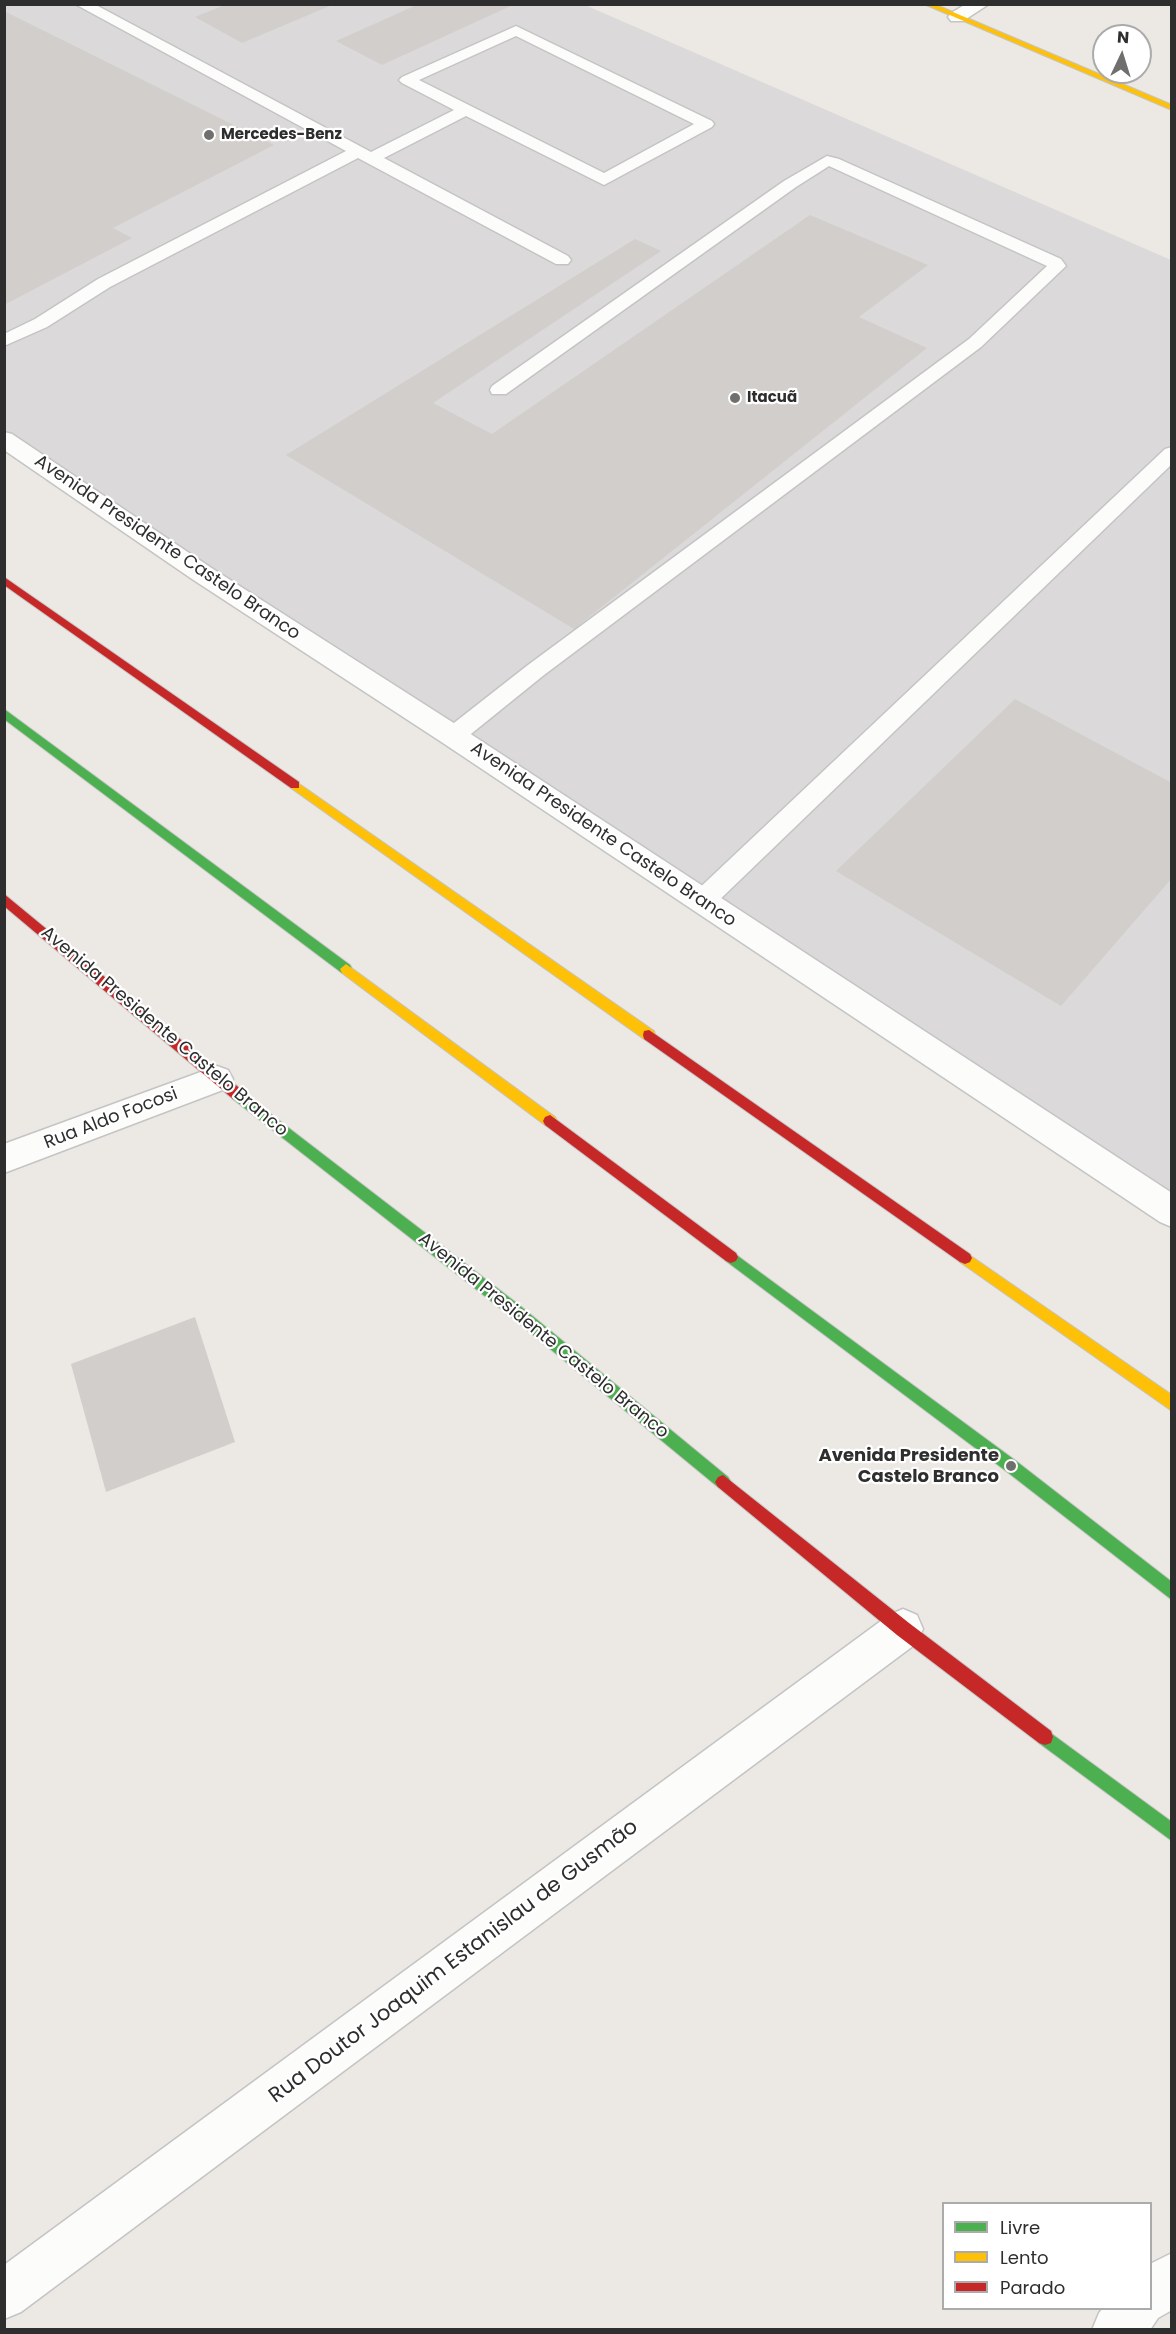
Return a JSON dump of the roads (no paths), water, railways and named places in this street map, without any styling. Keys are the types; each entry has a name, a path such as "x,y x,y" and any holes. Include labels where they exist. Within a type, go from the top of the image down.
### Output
{"main road":[{"path":"927,4 1172,108"},
{"path":"4,580 1172,1404"},
{"path":"4,713 1002,1459 1172,1592"},
{"name":"Avenida Presidente Castelo Branco","path":"4,899 217,1079 514,1310 903,1629 1172,1833"}],"street":[{"path":"957,17 980,4"},
{"name":"Avenida Presidente Castelo Branco","path":"4,439 201,573 453,736 1172,1212"},
{"name":"Rua Aldo Focosi","path":"4,1159 217,1079"},
{"name":"Rua Doutor Joaquim Estanislau de Gusmão","path":"4,2295 903,1629"},
{"path":"1152,2295 1172,2277"},
{"path":"1116,2330 1136,2310"}],"lane":[{"path":"81,4 562,260"},
{"path":"516,30 706,124 604,180 465,110 407,80 516,30"},
{"path":"4,341 41,323 104,283 365,154 465,110"},
{"path":"453,736 536,670 975,343 1057,266 1055,263 827,161 790,184 499,390"},
{"path":"702,901 1172,453"}],"place":[{"name":"Mercedes-Benz","path":"209,135"},
{"name":"Itacuã","path":"735,398"},
{"name":"Avenida Presidente Castelo Branco","path":"1011,1466"}]}
